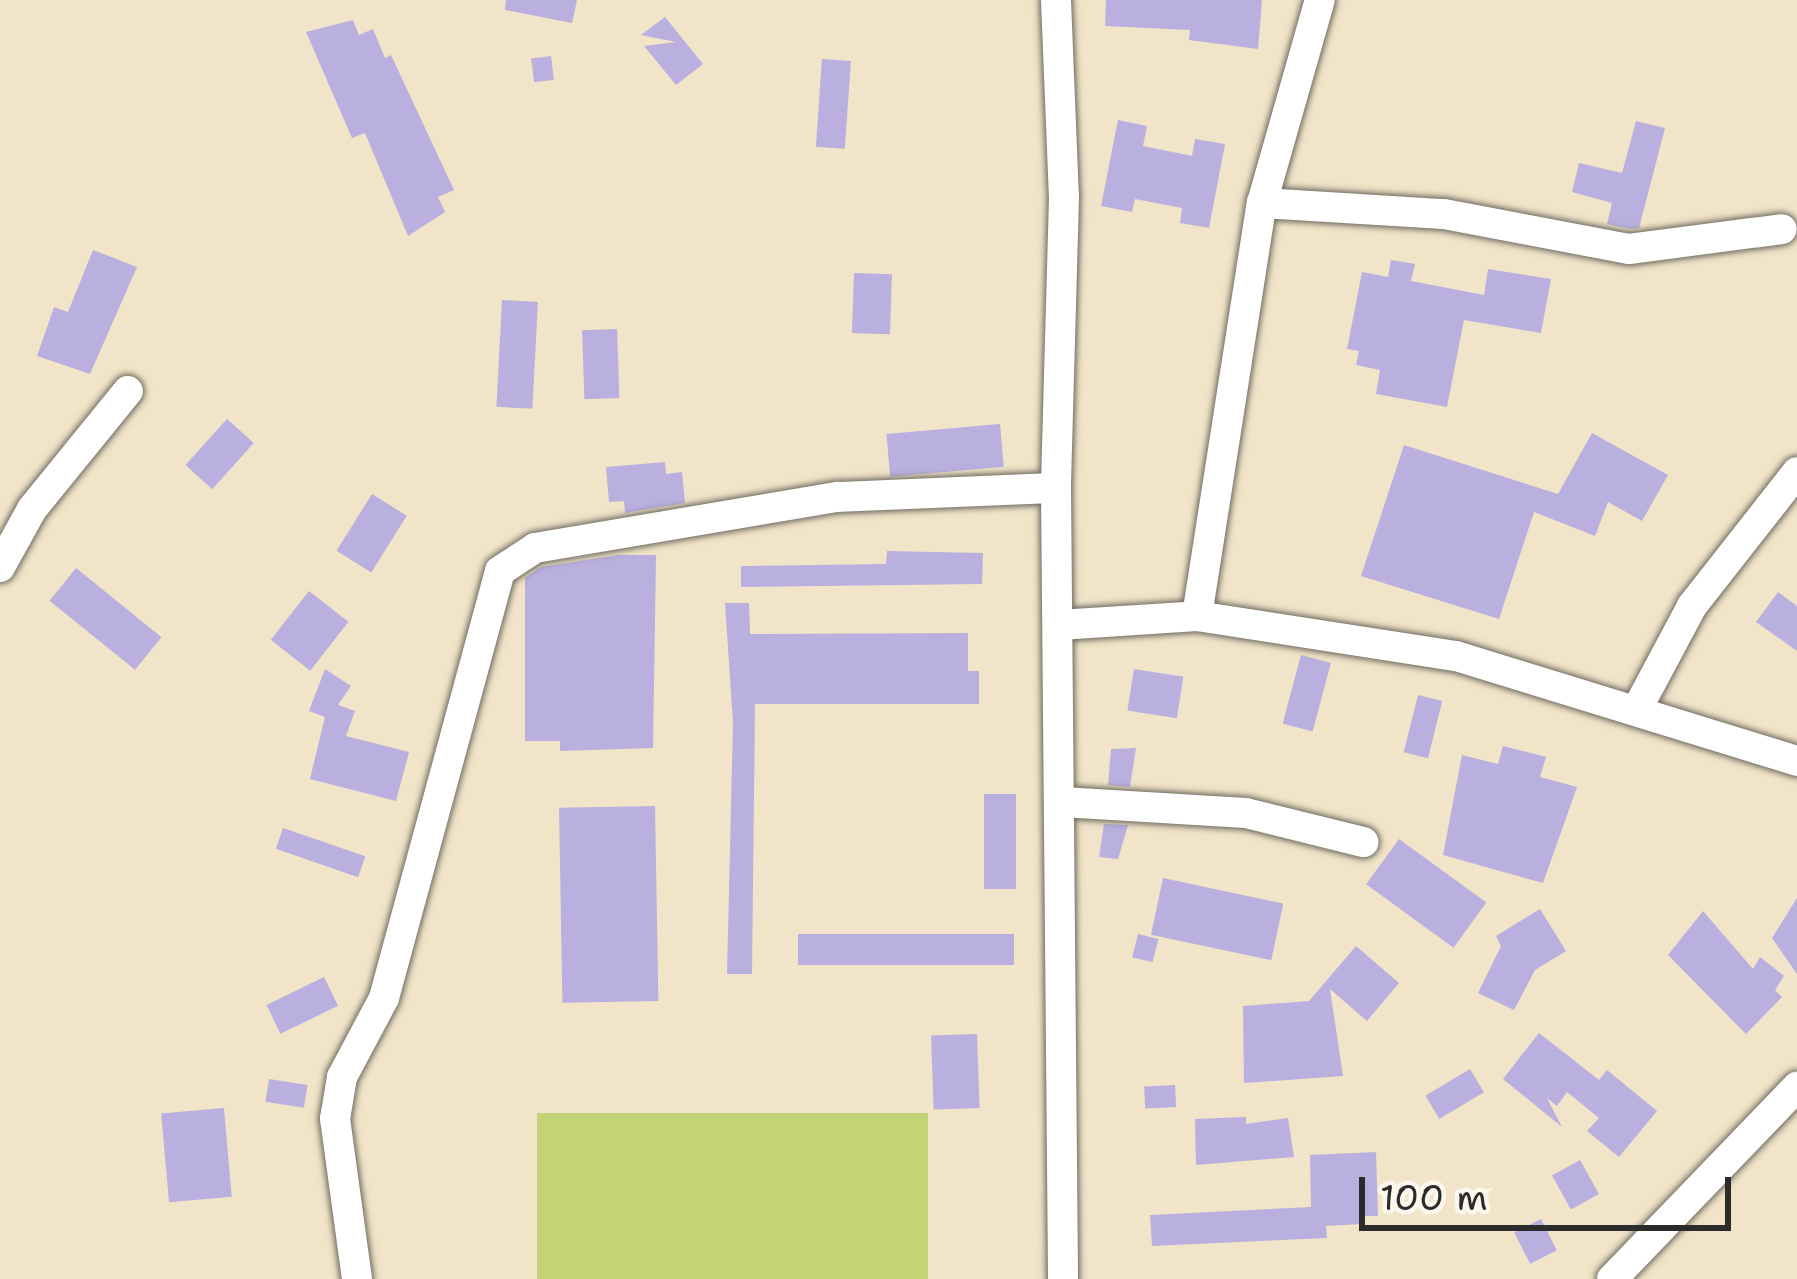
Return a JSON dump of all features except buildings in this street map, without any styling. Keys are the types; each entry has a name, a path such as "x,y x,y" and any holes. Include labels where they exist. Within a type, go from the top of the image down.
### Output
{"street":[{"path":"1056,0 1064,197 1056,488 1063,1279"},
{"path":"1197,616 1262,203 1320,0"},
{"path":"1262,203 1444,214 1629,249 1782,229"},
{"path":"0,568 32,509 128,391"},
{"path":"1636,711 1692,606 1797,472"},
{"path":"357,1279 335,1119 342,1076 384,998 476,635 500,571 535,548 838,497 1056,488"},
{"path":"1059,625 1197,616 1456,656 1797,760"},
{"path":"1062,802 1246,813 1363,842"},
{"path":"1612,1279 1797,1087"}],"green space":[{"path":"537,1113 928,1113 928,1279 537,1279"}]}
